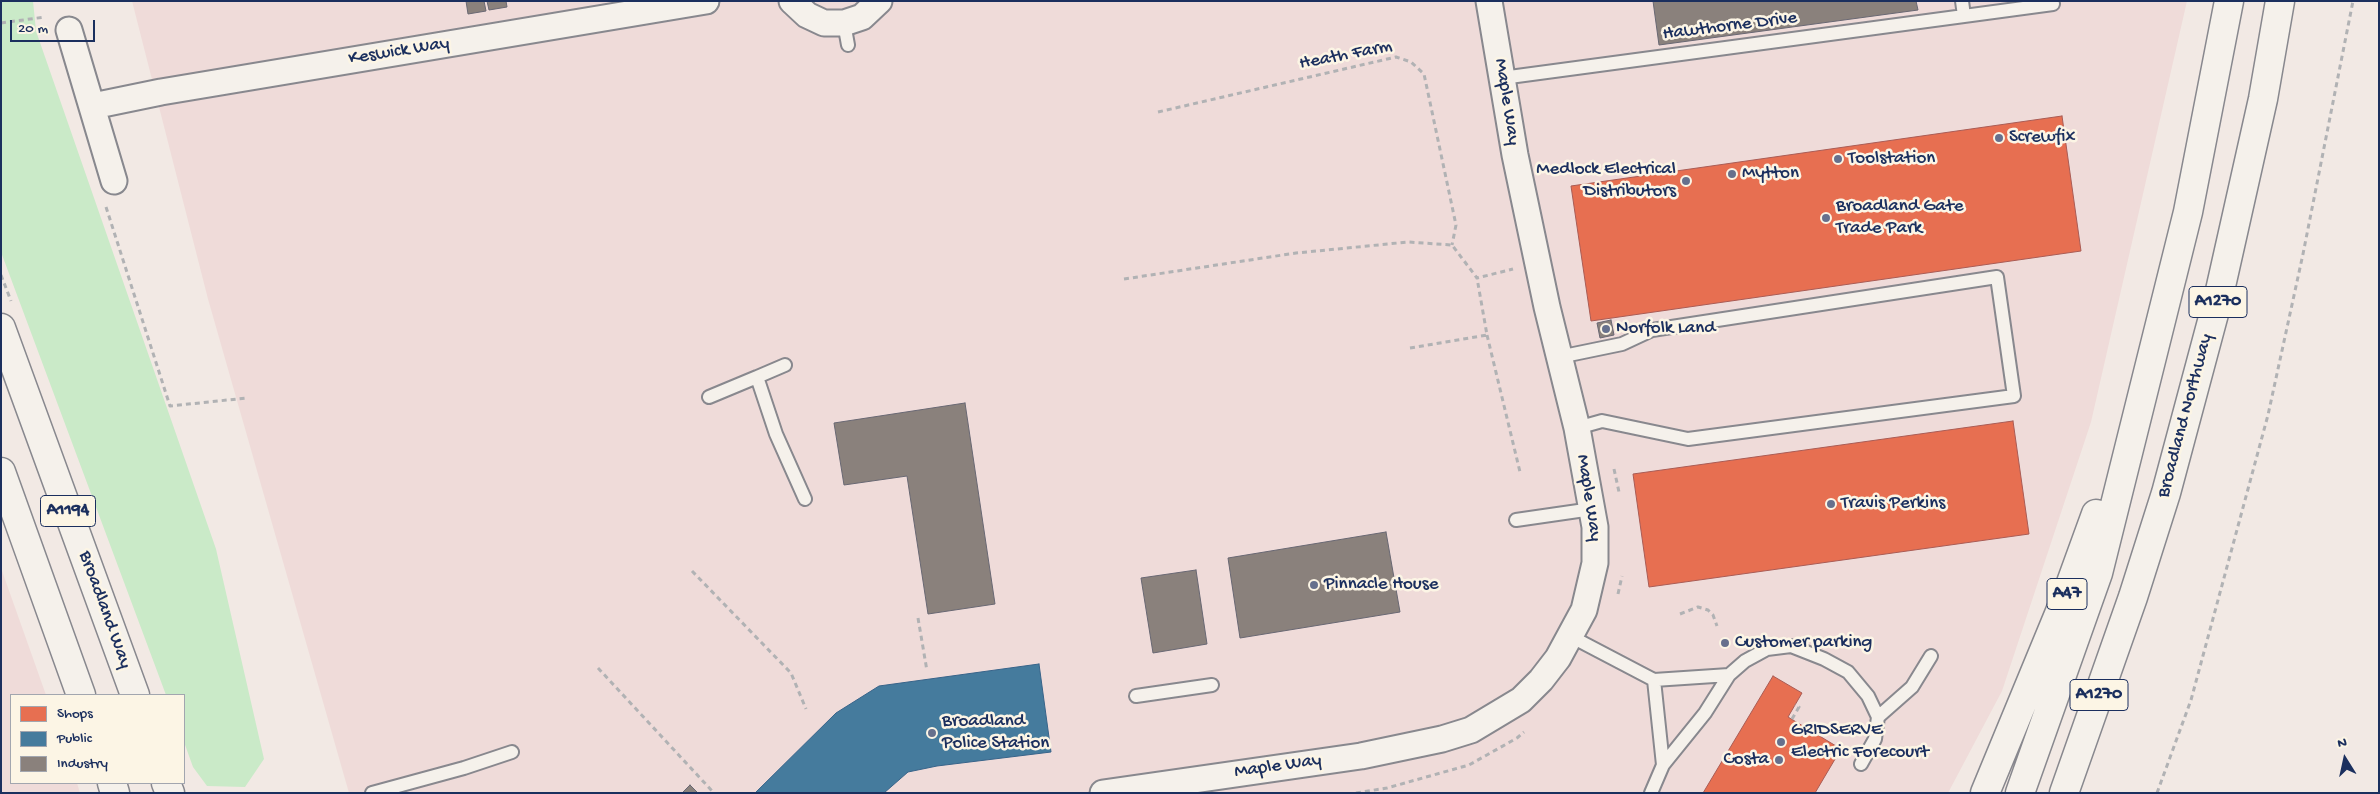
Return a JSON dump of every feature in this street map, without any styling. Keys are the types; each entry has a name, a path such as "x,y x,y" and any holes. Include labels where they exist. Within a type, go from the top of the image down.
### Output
{"highway":[{"name":"A1270","path":"2020,793 2098,573 2141,393 2188,212 2229,1"},
{"name":"Broadland Northway","path":"2064,793 2133,597 2171,474 2219,295 2263,99 2280,1"},
{"name":"Broadland Way","path":"1,328 134,694"},
{"name":"A47","path":"1985,793 2064,602 2141,393"},
{"name":"A1194","path":"1,472 81,694"}],"street":[{"name":"Keswick Way","path":"93,106 161,92 706,1"},
{"path":"792,1 807,15 846,34 879,1"},
{"name":"Maple Way","path":"1103,793 1192,786 1370,754 1442,739 1471,730 1520,700 1541,680 1558,658 1584,610 1595,562 1595,527 1576,428 1515,155 1489,1"},
{"path":"62,22 93,106 114,181"}],"lane":[{"path":"1962,1 1964,16"},
{"name":"Hawthorne Drive","path":"1502,78 1964,16 2052,2"},
{"path":"1559,357 1622,344 1652,330 1997,278 2014,396 1688,439 1602,422 1576,428"},
{"path":"709,397 785,365"},
{"path":"757,376 776,434 805,499"},
{"path":"1516,520 1592,509"},
{"path":"1570,636 1654,680 1729,675"},
{"path":"1651,793 1663,765 1705,713 1729,675 1744,660 1767,649 1791,646 1824,659 1848,672 1868,696 1878,717 1875,739 1861,764"},
{"path":"1878,717 1912,687 1931,656"},
{"path":"1654,680 1663,765"},
{"path":"1136,696 1212,685"},
{"path":"372,793 464,768 512,752"}],"path":[{"path":"2157,793 2191,700 2268,415 2303,254 2353,1"},
{"path":"1,23 62,22"},
{"name":"Heath Farm","path":"1158,112 1396,57 1411,62 1424,74 1456,225 1452,245"},
{"path":"114,181 101,191 170,406 247,398"},
{"path":"1124,279 1305,252 1408,242 1452,245 1477,278 1487,335 1520,472"},
{"path":"1477,278 1538,263"},
{"path":"1410,348 1487,335"},
{"path":"692,571 791,673 806,709"},
{"path":"1680,614 1698,607 1708,610 1713,615 1717,626"},
{"path":"918,618 927,671"},
{"path":"598,668 714,793"},
{"path":"1792,719 1799,707 1795,705"}],"shaded area":[{"path":"132,1 2187,1 2091,422 2002,691 1948,793 349,793 208,299"},
{"path":"1,568 46,694 10,694 10,784 77,784 80,793 1,793"}],"green space":[{"path":"1,1 33,1 36,31 216,549 264,759 245,787 207,786 193,767 185,745 185,694 166,694 1,252"}],"building: Shops":[{"name":"Broadland Gate Trade Park","path":"2062,116 2081,251 1591,321 1571,186"},
{"name":"Travis Perkins","path":"2013,421 2029,534 1649,587 1633,474"},
{"name":"GRIDSERVE Electric Forecourt","path":"1773,676 1802,693 1788,717 1841,749 1815,793 1703,793"}],"building: Public":[{"name":"Broadland Police Station","path":"1039,664 1051,752 937,766 908,772 884,793 755,793 836,713 879,686"}],"building: Industry":[{"path":"466,1 484,1 486,11 468,14"},
{"path":"487,1 506,1 507,7 489,10"},
{"path":"1653,1 1916,1 1918,10 1659,45"},
{"name":"Norfolk Land","path":"1611,320 1614,335 1600,338 1597,323"},
{"path":"965,403 995,604 928,614 907,476 844,485 834,423"},
{"name":"Pinnacle House","path":"1386,532 1400,612 1240,638 1228,558"},
{"path":"1196,570 1207,644 1153,653 1141,578"},
{"path":"690,785 698,793 682,793"}],"place":[{"name":"Screwfix","path":"1999,138"},
{"name":"Toolstation","path":"1838,159"},
{"name":"Mytton","path":"1732,174"},
{"name":"Medlock Electrical Distributors","path":"1686,181"},
{"name":"Broadland Gate Trade Park","path":"1826,218"},
{"name":"Norfolk Land","path":"1606,329"},
{"name":"Travis Perkins","path":"1831,504"},
{"name":"Pinnacle House","path":"1314,585"},
{"name":"Customer parking","path":"1725,643"},
{"name":"Broadland Police Station","path":"932,733"},
{"name":"GRIDSERVE Electric Forecourt","path":"1781,742"},
{"name":"Costa","path":"1779,760"}]}
